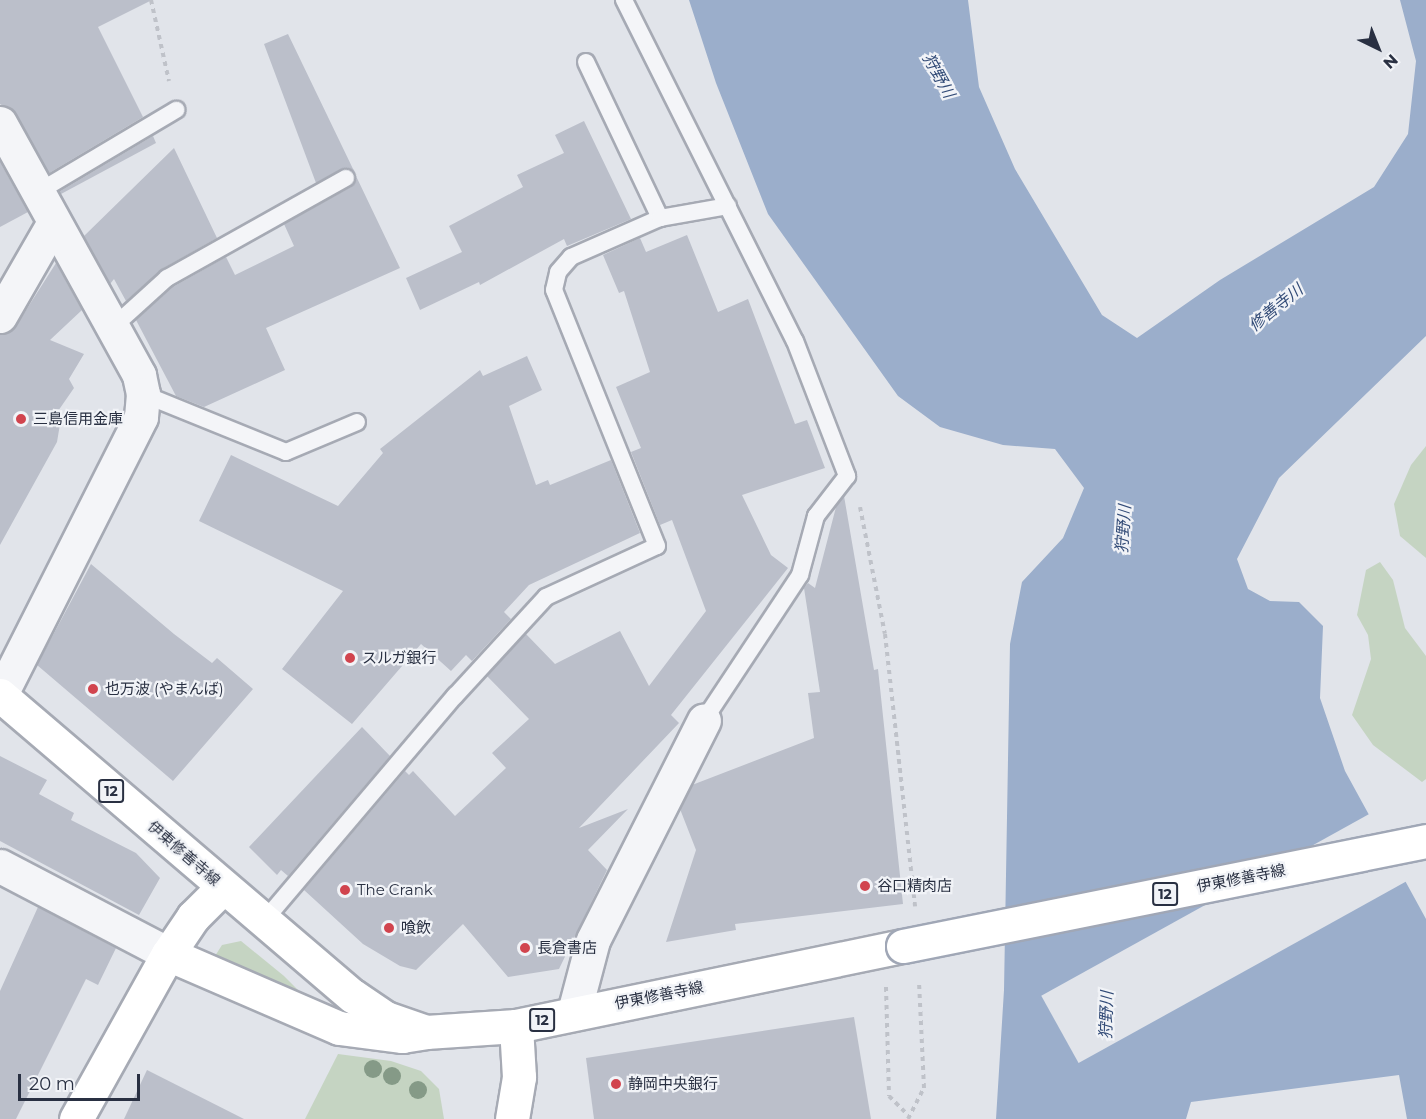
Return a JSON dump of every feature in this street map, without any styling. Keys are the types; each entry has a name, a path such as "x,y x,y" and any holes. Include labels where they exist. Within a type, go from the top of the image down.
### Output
{"main road":[{"name":"伊東修善寺線","path":"0,696 352,996 386,1018 426,1032 516,1026 574,1012 1426,841"},
{"path":"76,1119 168,954 193,916 223,887"},
{"path":"168,954 339,1028 402,1036 426,1032"},
{"path":"512,1119 519,1077 516,1026"}],"street":[{"path":"0,123 139,375 143,394 141,417 0,696"},
{"path":"0,316 54,222"},
{"path":"574,1012 593,940 704,720"},
{"path":"0,866 168,954"}],"lane":[{"path":"624,0 795,341 847,476 816,516 800,575 704,720"},
{"path":"586,62 660,218"},
{"path":"38,192 176,110"},
{"path":"113,327 167,278 346,178"},
{"path":"263,922 455,696 546,597 657,546 554,290 558,272 571,257 660,218 728,206"},
{"path":"143,394 286,452 357,422"}],"path":[{"path":"151,0 176,110"},
{"path":"847,476 862,512 885,634 914,892"},
{"path":"885,980 889,1096 908,1117 924,1088 922,1029"}],"green space":[{"path":"1426,446 1426,558 1400,536 1394,504 1411,465"},
{"path":"1380,562 1393,580 1405,628 1426,656 1426,779 1422,782 1373,745 1352,715 1371,659 1368,635 1357,615 1366,570"},
{"path":"241,941 284,976 308,1000 215,956 222,945"},
{"path":"338,1054 391,1061 421,1071 439,1089 444,1119 305,1119"}],"water":[{"path":"689,0 968,0 979,87 1015,169 1102,315 1137,338 1220,280 1374,187 1408,134 1416,61 1400,0 1426,0 1426,336 1279,478 1237,559 1248,589 1270,601 1299,602 1323,626 1320,698 1345,771 1426,919 1426,1119 1407,1119 1399,1075 1191,1102 1186,1119 996,1119 1004,990 1010,644 1022,582 1063,538 1084,488 1055,449 1003,445 940,427 898,396 768,214 716,83"}],"pier":[{"path":"1371,813 1408,880 1079,1063 1041,996"}],"building":[{"path":"0,0 152,0 98,27 143,117 49,173 16,114 0,104"},
{"path":"288,34 354,171 341,169 316,183 264,44"},
{"path":"584,121 631,219 567,246 564,239 480,285 479,282 420,310 406,278 462,252 449,226 523,187 517,175 564,153 555,135"},
{"path":"153,136 156,143 61,194 59,192"},
{"path":"174,148 217,238 162,269 126,301 114,279 110,284 84,236"},
{"path":"0,162 28,212 0,227"},
{"path":"356,176 400,268 266,328 285,370 204,407 176,396 136,320 173,287 226,257 235,275 294,246 284,224 351,187"},
{"path":"687,235 718,312 748,299 795,424 807,420 825,468 742,495 771,555 788,568 671,715 679,723 579,828 628,809 588,850 607,870 559,969 508,977 463,924 416,970 400,966 363,944 304,890 405,771 409,775 413,771 455,816 506,768 492,753 529,719 487,676 526,634 555,664 620,631 649,686 706,611 672,520 660,525 631,452 641,448 616,387 650,372 624,291 619,293 603,255 640,238 646,252"},
{"path":"56,263 82,310 50,340 84,354 69,379 74,388 56,414 60,424 57,442 0,545 0,335 16,326"},
{"path":"527,356 542,390 509,406 536,485 548,480 550,485 611,460 640,533 529,585 504,612 511,619 472,661 466,655 451,671 421,644 352,724 282,669 343,591 199,521 231,455 338,506 383,453 380,449 480,370 483,376"},
{"path":"844,496 874,670 878,669 903,904 735,924 736,930 666,942 696,850 680,809 692,785 814,738 808,693 820,692 804,588 808,583 815,588 836,507"},
{"path":"91,564 174,634 212,663 217,658 253,689 173,781 37,665"},
{"path":"362,727 390,756 288,876 281,870 277,875 249,847"},
{"path":"0,756 47,780 39,794 74,813 71,820 136,853 160,878 139,915 0,841"},
{"path":"38,907 116,948 98,985 86,979 16,1119 0,1119 0,991"},
{"path":"854,1017 871,1119 594,1119 586,1058"},
{"path":"147,1070 244,1119 124,1119"}],"place":[{"name":"三島信用金庫","path":"21,419"},
{"name":"スルガ銀行","path":"350,658"},
{"name":"也万波 (やまんば)","path":"93,689"},
{"name":"谷口精肉店","path":"865,886"},
{"name":"The Crank","path":"345,890"},
{"name":"喰飲","path":"389,928"},
{"name":"長倉書店","path":"525,948"},
{"name":"静岡中央銀行","path":"616,1084"}],"water label":[{"name":"狩野川","path":"938,76"},
{"name":"修善寺川","path":"1276,308"},
{"name":"狩野川","path":"1124,529"},
{"name":"狩野川","path":"1107,1015"}]}
